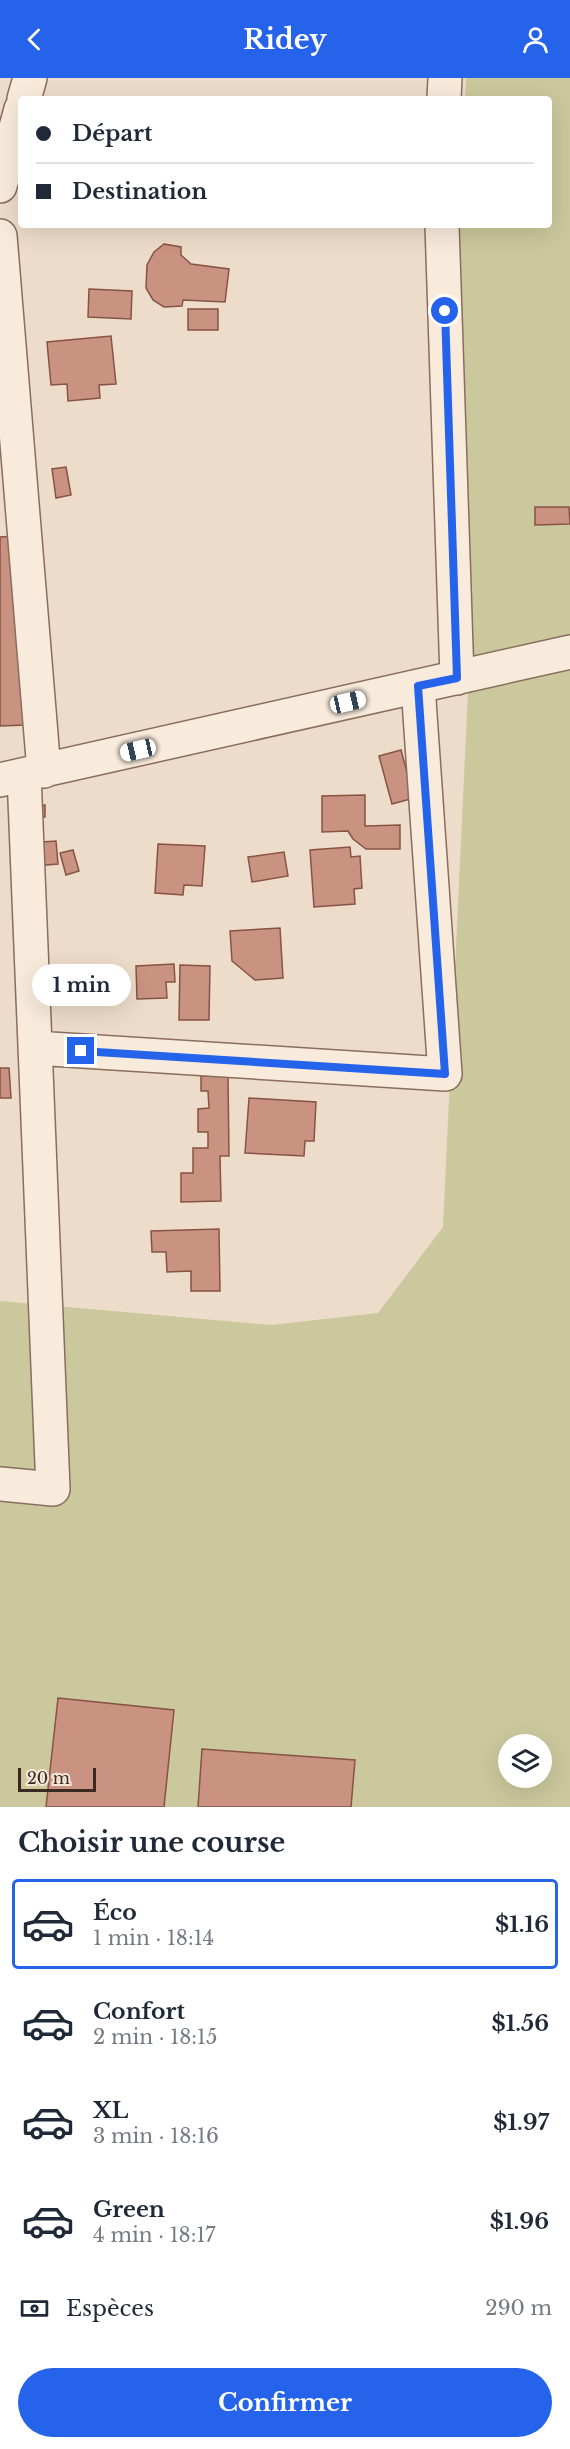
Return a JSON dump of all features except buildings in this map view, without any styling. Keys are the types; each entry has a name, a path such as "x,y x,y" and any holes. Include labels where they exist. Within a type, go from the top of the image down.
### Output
{"street":[{"path":"25,96 30,78"},
{"path":"444,96 445,78"},
{"path":"8,174 18,124"},
{"path":"442,228 457,678"},
{"path":"0,236 53,1489 0,1484"},
{"path":"23,775 570,652"},
{"path":"35,1048 445,1074 418,686"}],"shaded area":[{"path":"466,78 570,78 570,1807 0,1807 0,1301 271,1325 378,1313 443,1227 468,691 460,228 552,228 552,96 465,96"}],"route":[{"path":"81,1051 445,1074 418,686 457,678 445,311"}]}
